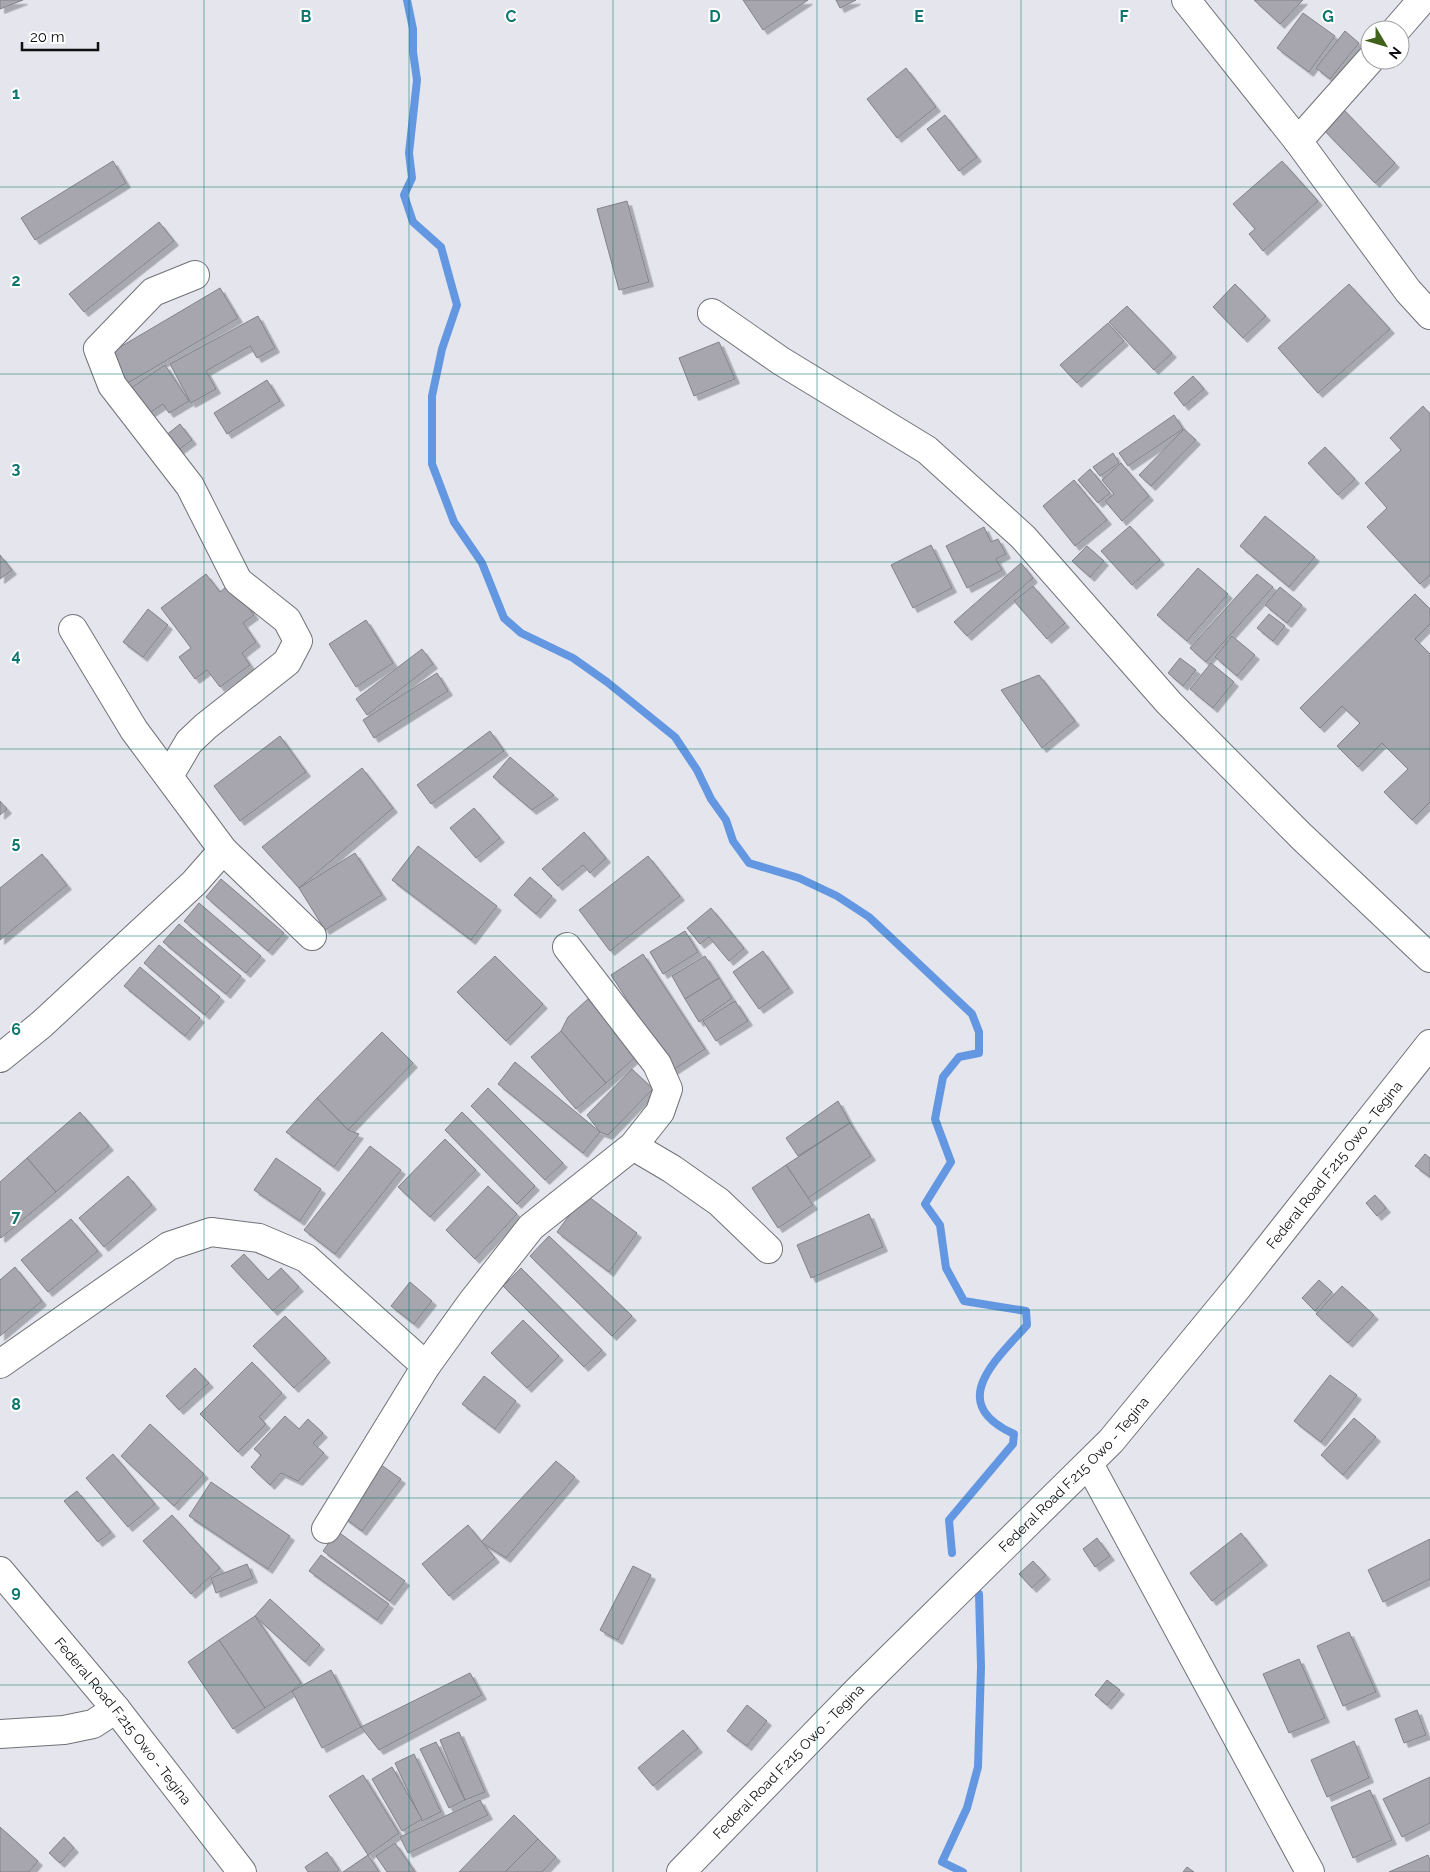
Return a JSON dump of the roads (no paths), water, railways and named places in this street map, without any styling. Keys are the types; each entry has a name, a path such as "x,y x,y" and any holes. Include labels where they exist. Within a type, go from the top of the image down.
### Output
{"street":[{"path":"1186,0 1298,141 1408,291 1430,315"},
{"path":"1405,20 1422,0"},
{"path":"1298,141 1361,70"},
{"path":"170,776 189,742 206,726 287,662 298,641 287,620 238,581 190,486 112,385 98,349 153,292 195,275"},
{"path":"712,313 781,361 919,445 934,457 1023,537 1169,703 1301,836 1430,958"},
{"path":"73,630 134,730 170,776 223,850 312,936"},
{"path":"0,1058 49,1017 194,883 223,850"},
{"path":"326,1529 426,1366 472,1302 531,1227 633,1146 660,1112 668,1089 657,1064 567,947"},
{"name":"Federal Road F.215 Owo - Tegina","path":"681,1872 857,1692 1111,1441 1231,1295 1430,1044"},
{"path":"633,1146 672,1169 719,1202 768,1249"},
{"path":"0,1364 169,1246 211,1232 259,1238 306,1258 426,1366"},
{"path":"1089,1464 1310,1872"},
{"name":"Federal Road F.215 Owo - Tegina","path":"0,1571 116,1709 242,1872"},
{"path":"0,1734 64,1730 94,1724 116,1709"}],"waterway":[{"path":"407,0 413,29 413,52 417,80 409,153 412,178 404,195 413,222 441,247 457,305 442,349 432,396 432,464 454,522 482,563 504,618 521,633 573,658 607,682 675,737 697,770 711,799 726,820 733,841 749,863 799,878 837,896 869,917 972,1014 979,1032 979,1053 959,1057 943,1077 935,1119 951,1162 925,1204 940,1225 946,1268 964,1301 1026,1311 1027,1325 1002,1353 983,1381 980,1395 983,1409 994,1422 1014,1434 1013,1444 949,1520 952,1553"},
{"path":"963,1872 942,1862 967,1808 978,1767 981,1667 979,1594"}]}
